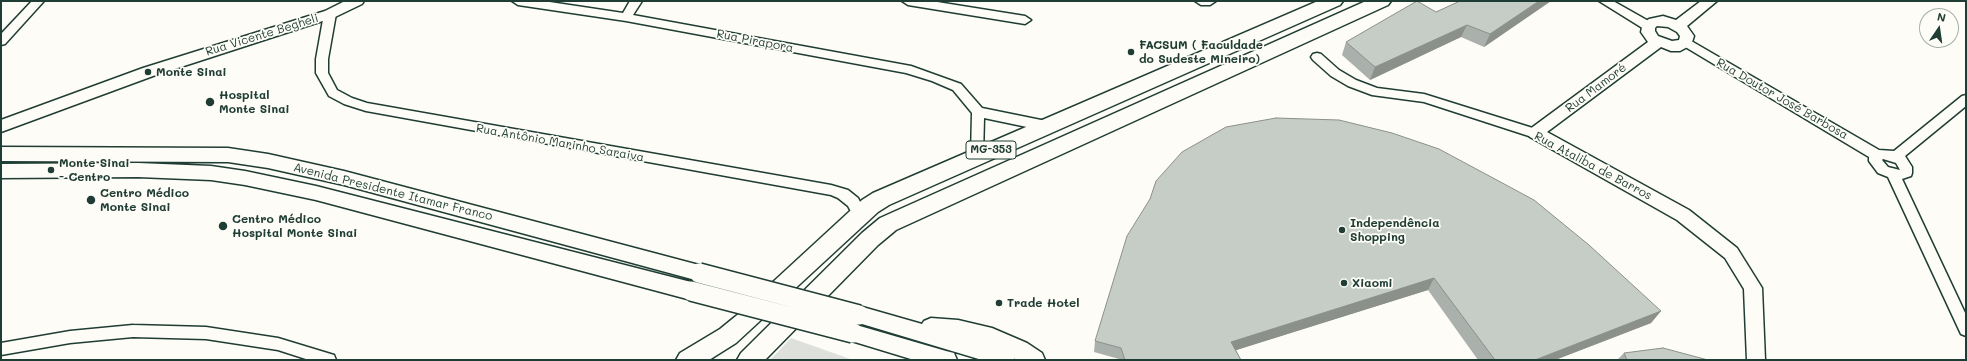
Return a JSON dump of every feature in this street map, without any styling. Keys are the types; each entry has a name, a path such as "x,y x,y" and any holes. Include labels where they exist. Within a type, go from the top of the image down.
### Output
{"main road":[{"name":"MG-353","path":"688,360 728,336 744,323 860,215 881,199 1334,1"},
{"name":"MG-353","path":"749,360 870,239 888,224 1382,1"},
{"name":"Avenida Presidente Itamar Franco","path":"1,154 228,156 268,161 344,178 695,282"},
{"name":"Avenida Presidente Itamar Franco","path":"1,171 145,170 211,173 245,178 316,193 695,282 856,324 946,360"},
{"name":"Avenida Presidente Itamar Franco","path":"856,324 890,324 983,350 1004,360"},
{"path":"890,324 958,329 992,338 1019,350 1034,360"}],"street":[{"path":"1,41 38,1"},
{"name":"Rua Vicente Begheli","path":"1,126 148,72 330,14 357,1"},
{"name":"Rua Pirapora","path":"518,1 626,17 907,69 936,78 957,87 978,112"},
{"path":"626,17 636,1"},
{"path":"908,1 1025,20"},
{"path":"1201,1 1210,1"},
{"path":"1605,1 1648,26"},
{"path":"1678,26 1710,1"},
{"name":"Rua Antônio Marinho Saraiva","path":"330,14 322,59 322,73 333,93 348,101 389,112 831,190 843,194 853,202 860,215"},
{"path":"1658,21 1668,22 1678,26 1687,36 1686,42 1676,46 1658,42 1648,32 1648,26 1658,21"},
{"name":"Rua Mamoré","path":"1535,133 1658,42"},
{"name":"Rua Doutor José Barbosa","path":"1686,42 1833,128 1877,156"},
{"name":"Rua Ataliba de Barros","path":"1317,57 1335,73 1352,83 1376,92 1424,98 1535,133 1683,215 1731,253 1753,288 1756,360"},
{"path":"1896,157 1966,99"},
{"path":"977,156 978,112 1046,126"},
{"name":"Rua Vicente Begheli","path":"1,120 30,115"},
{"path":"1886,154 1896,157 1904,164 1907,170 1903,175 1894,175 1879,167 1875,160 1877,156 1886,154"},
{"path":"1894,175 1966,330"},
{"path":"1,349 70,337 133,331 206,333 278,344 329,360"}],"shaded area":[{"path":"791,338 853,360 770,360"}],"building":[{"path":"1417,1 1436,12 1460,1 1539,1 1490,34 1467,25 1375,67 1346,42"},
{"name":"Independência Shopping","path":"1276,118 1339,120 1392,133 1439,149 1534,200 1589,245 1661,311 1535,360 1495,360 1434,278 1231,342 1241,360 1125,360 1121,348 1095,341 1127,236 1150,199 1156,181 1182,152 1226,127"},
{"path":"1663,348 1708,360 1627,360 1624,353"}],"place":[{"name":"FACSUM ( Faculdade do Sudeste Mineiro)","path":"1131,52"},
{"name":"Monte Sinai","path":"148,72"},
{"name":"Hospital Monte Sinai","path":"210,102"},
{"name":"Monte Sinai - Centro","path":"51,170"},
{"name":"Centro Médico Monte Sinai","path":"91,200"},
{"name":"Centro Médico Hospital Monte Sinai","path":"223,226"},
{"name":"Independência Shopping","path":"1342,230"},
{"name":"Xiaomi","path":"1344,283"},
{"name":"Trade Hotel","path":"999,303"}]}
